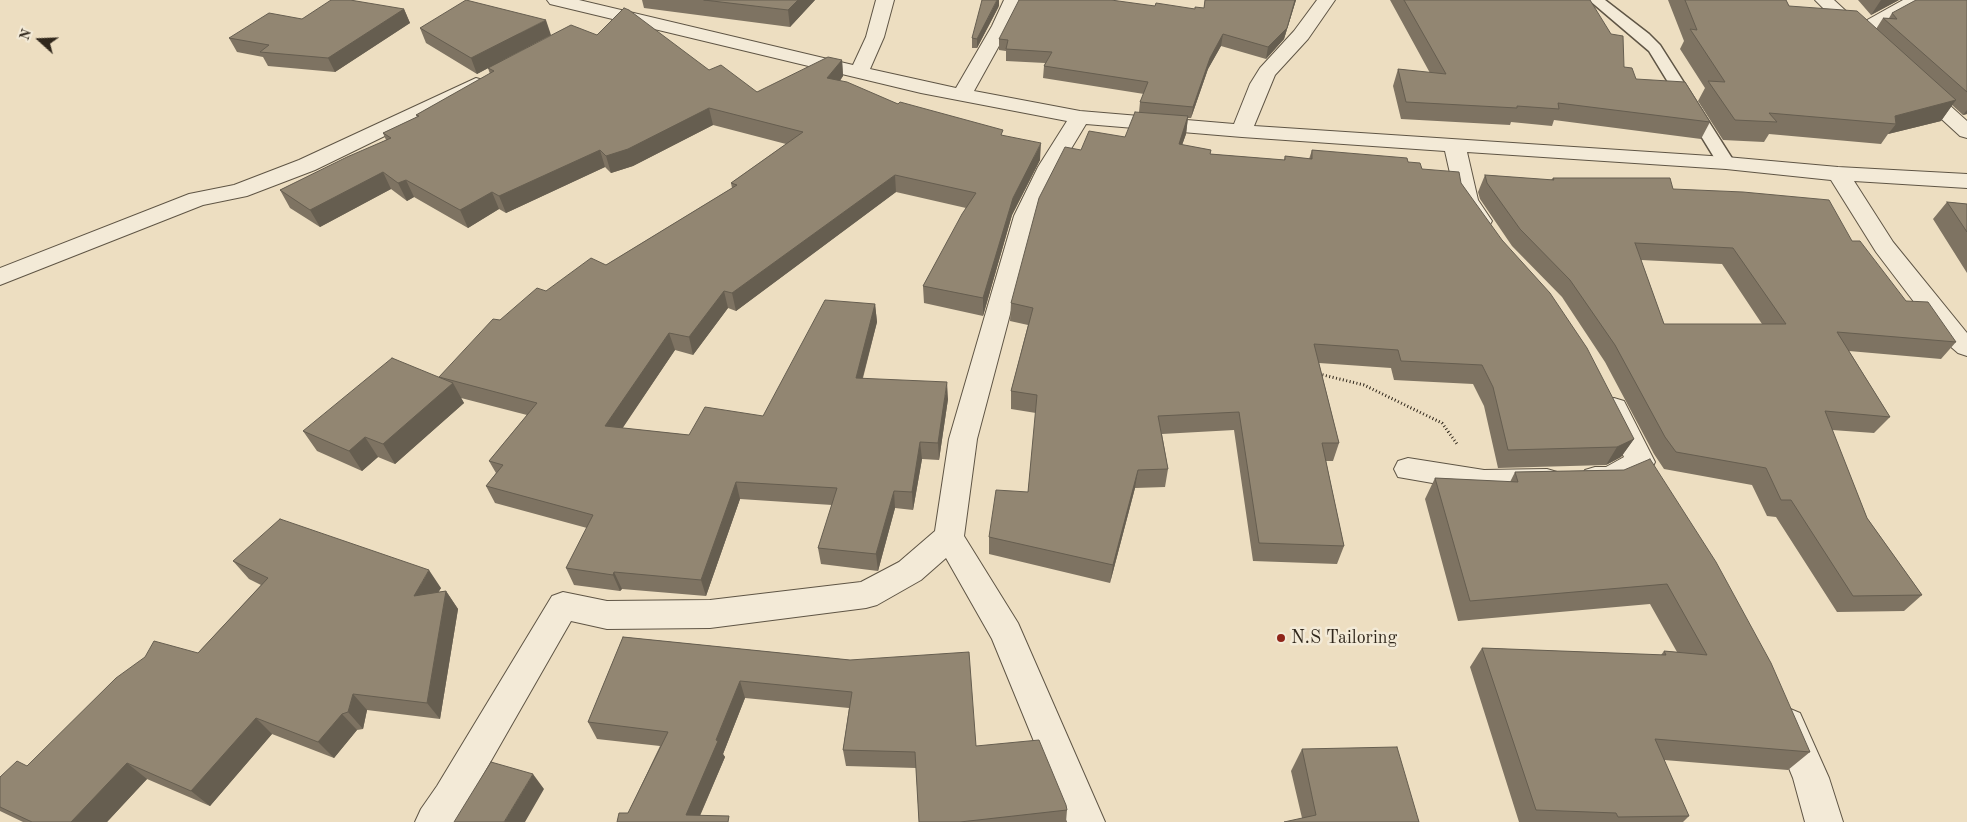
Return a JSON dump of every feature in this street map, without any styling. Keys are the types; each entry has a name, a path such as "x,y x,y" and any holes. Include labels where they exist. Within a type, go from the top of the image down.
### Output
{"street":[{"path":"556,0 962,95 1080,117 1242,131 1726,163 1838,174 1967,181"},
{"path":"859,72 875,37 885,0"},
{"path":"962,95 1012,0"},
{"path":"1242,131 1260,84 1267,72 1306,28 1326,0"},
{"path":"1824,0 1872,46"},
{"path":"1858,32 1916,0"},
{"path":"584,27 610,13"},
{"path":"1902,72 1967,132"},
{"path":"0,277 198,199 239,190 307,166 490,77"},
{"path":"1080,117 1049,166 1025,216 963,439 949,537 1006,633 1086,822"},
{"path":"1455,146 1467,200 1498,244"},
{"path":"1838,174 1884,247 1952,334 1967,347"},
{"path":"1408,469 1484,481 1610,478 1649,473 1603,388"},
{"path":"434,822 450,800 563,606 607,615 710,614 866,595 910,571 949,537"},
{"path":"1775,693 1811,778 1824,822"}],"lane":[{"path":"1596,0 1644,36 1655,48 1726,163"}],"path":[{"path":"1318,374 1364,386 1442,422 1484,481"}],"building":[{"path":"331,0 350,0 404,9 328,58 260,52 269,45 229,38 269,13 302,19"},
{"path":"466,0 546,20 471,58 420,28"},
{"path":"704,0 798,0 788,10"},
{"path":"982,0 997,0 977,39 972,38"},
{"path":"1019,0 1111,0 1155,6 1156,3 1195,9 1195,7 1204,8 1205,0 1295,0 1287,28 1268,47 1223,34 1210,58 1193,107 1140,102 1148,82 1044,66 1052,52 1006,49 1008,40 999,39"},
{"path":"1404,0 1590,0 1611,34 1623,36 1624,67 1632,68 1636,79 1685,82 1710,122 1558,103 1559,109 1406,102 1398,69 1446,74"},
{"path":"1685,0 1786,0 1789,6 1857,11 1956,100 1895,116 1896,124 1769,113 1777,122 1735,120 1708,81 1725,82 1690,29 1697,30"},
{"path":"1916,0 1967,0 1967,92 1883,18 1897,19 1892,13"},
{"path":"624,8 709,70 721,65 757,92 828,57 842,60 827,78 847,82 898,104 900,102 1003,130 1001,135 1041,143 1013,198 983,298 923,286 962,214 976,193 895,175 732,293 724,291 689,337 669,333 605,426 689,435 705,407 763,416 825,300 875,304 856,378 947,382 938,443 920,442 912,492 894,491 876,554 818,548 837,488 736,482 701,580 614,572 613,575 566,568 593,515 486,486 503,465 489,461 537,403 439,377 493,319 500,320 537,288 546,291 591,258 606,265 737,185 731,183 803,132 709,108 628,149 606,156 600,150 499,196 492,192 460,210 406,180 398,183 383,172 310,210 280,190 391,138 383,133 419,116 416,115 494,71 488,68 571,25 597,35"},
{"path":"1135,112 1188,116 1179,144 1211,150 1210,154 1285,160 1285,156 1312,159 1312,150 1407,158 1408,162 1420,163 1422,169 1459,172 1461,183 1502,240 1550,293 1587,348 1634,439 1617,447 1508,450 1493,387 1482,365 1401,361 1398,350 1314,344 1339,443 1322,443 1344,546 1259,543 1239,412 1158,416 1168,469 1138,470 1113,565 989,537 996,490 1028,492 1037,395 1011,391 1033,308 1011,303 1039,198 1065,147 1081,150 1089,131 1125,137"},
{"path":"1485,175 1554,180 1553,178 1670,178 1673,189 1743,192 1829,200 1852,241 1860,241 1906,301 1928,302 1956,342 1837,332 1890,417 1825,411 1867,518 1922,595 1853,596 1791,500 1781,500 1766,468 1676,452 1665,437 1615,345 1570,280 1520,229 1487,183","holes":["1635,243 1733,248 1786,324 1664,324"]},
{"path":"1947,202 1967,204 1967,232"},
{"path":"392,358 453,383 383,444 365,437 349,451 303,431"},
{"path":"1650,459 1716,562 1771,663 1810,752 1655,739 1689,816 1618,817 1616,813 1536,810 1482,648 1666,655 1664,651 1707,655 1667,584 1470,601 1435,478 1518,482 1515,472 1624,470"},
{"path":"280,519 429,570 414,596 446,591 427,703 353,694 348,712 342,714 318,742 256,718 191,791 127,763 71,822 32,822 0,807 0,777 17,761 27,766 116,678 145,657 154,641 198,653 268,578 233,561"},
{"path":"623,637 850,660 969,652 976,746 1039,740 1067,810 960,822 919,822 915,752 843,750 852,692 740,681 716,740 718,741 686,815 729,816 728,822 617,822 619,813 628,813 668,732 588,722"},
{"path":"1397,747 1419,822 1284,822 1316,815 1302,749"},
{"path":"491,762 533,774 504,822 454,822"}],"place":[{"name":"N.S Tailoring","path":"1281,638"}]}
